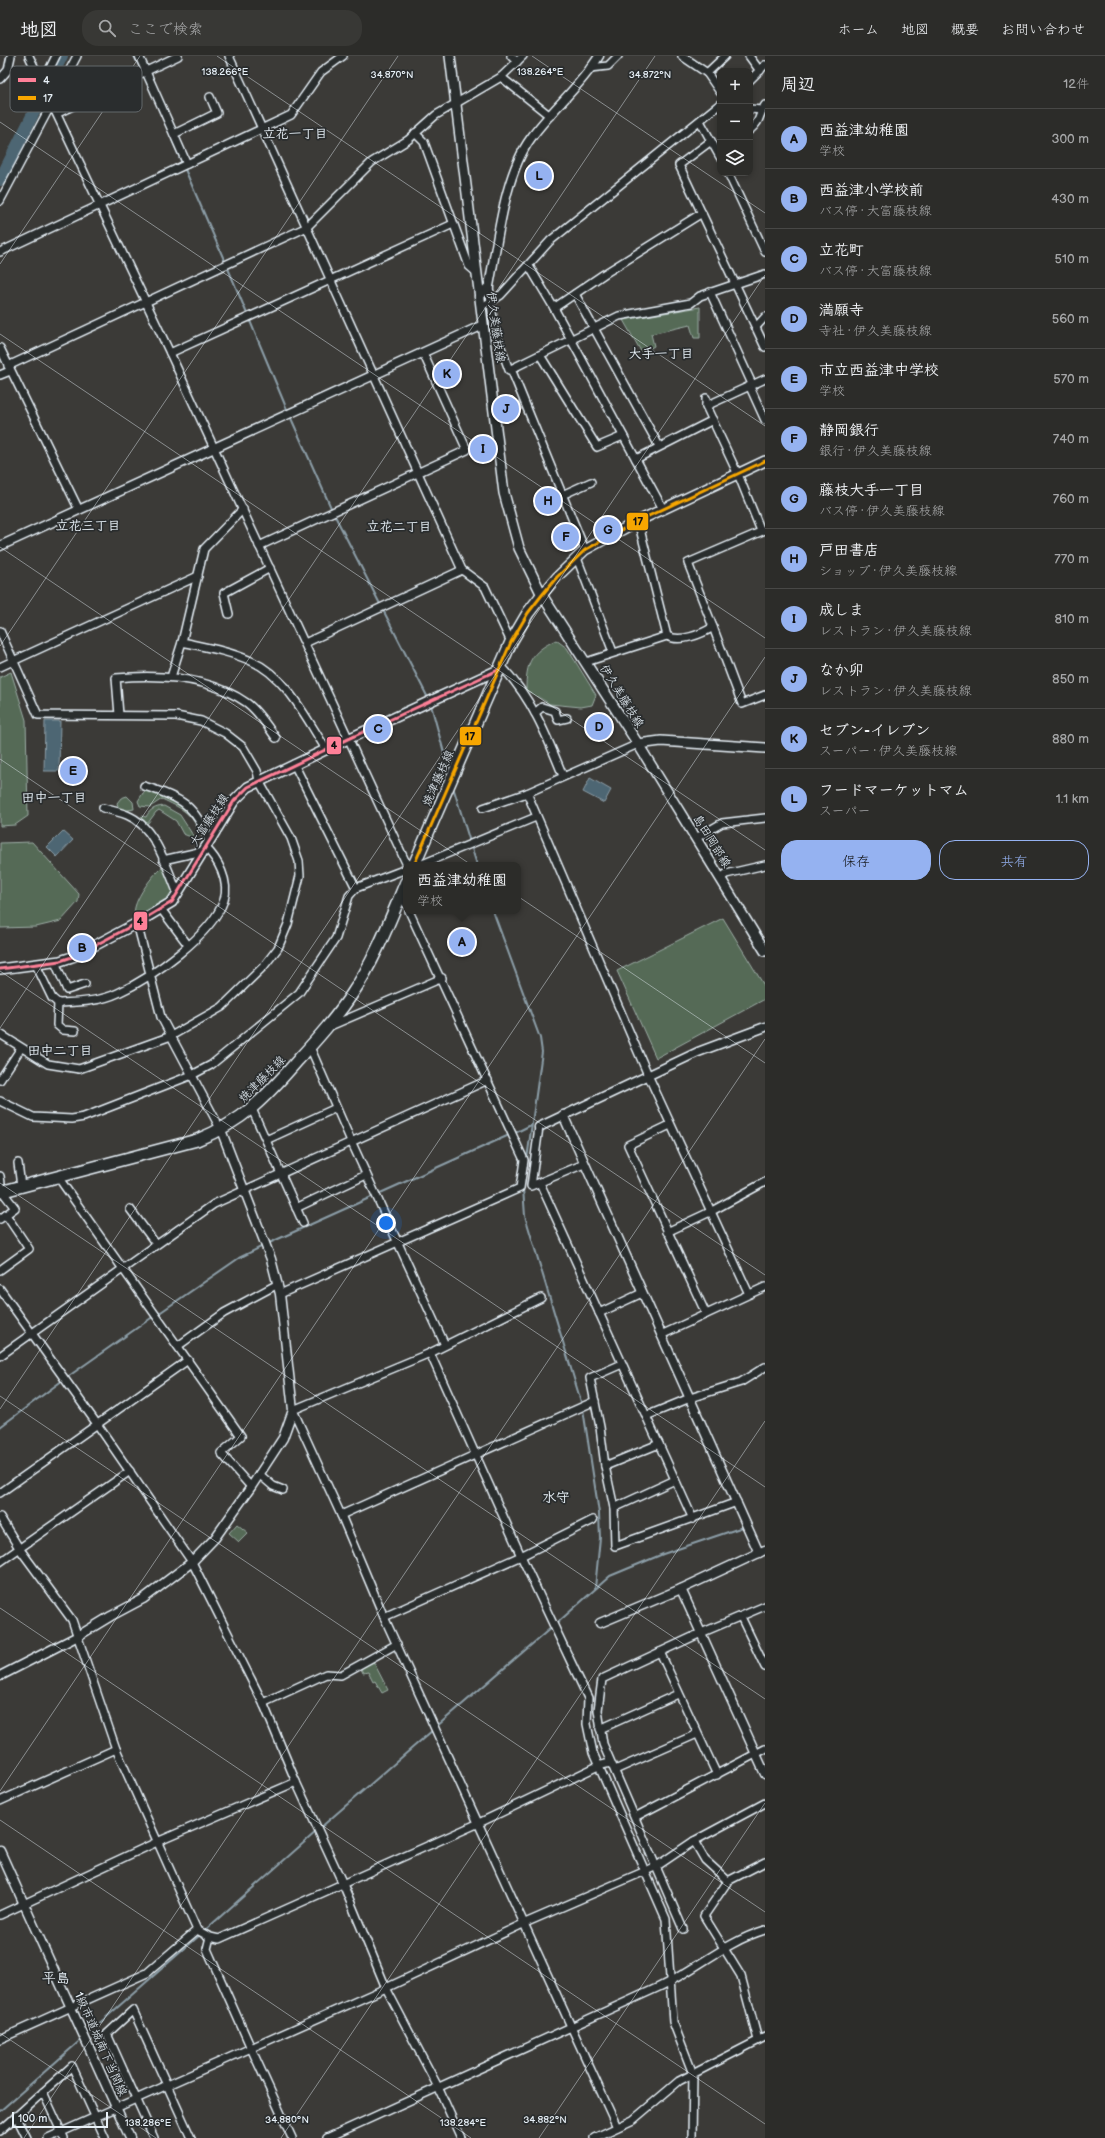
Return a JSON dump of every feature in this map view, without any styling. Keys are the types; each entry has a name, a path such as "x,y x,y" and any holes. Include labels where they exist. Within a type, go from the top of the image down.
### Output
{"main road":[{"name":"伊久美藤枝線","path":"450,56 476,272 483,302 483,325 504,493 519,548 542,596 638,744 661,741 765,748"},
{"path":"542,596 585,550 638,521 765,461"},
{"name":"焼津藤枝線","path":"415,862 510,642 528,613 542,596"},
{"name":"大富藤枝線","path":"0,968 55,962 75,956 161,909 172,902 178,894 234,801 259,781 499,668"},
{"name":"島田岡部線","path":"638,744 765,951"},
{"name":"焼津藤枝線","path":"1,1192 197,1140 221,1130 252,1109 326,1028 362,977 403,901"}],"street":[{"path":"0,79 8,70 11,56"},
{"path":"29,56 34,66"},
{"path":"51,66 56,56"},
{"path":"71,66 77,56"},
{"path":"139,56 187,164"},
{"path":"142,73 178,56"},
{"path":"229,56 420,472 462,570 485,587 510,642"},
{"path":"0,252 291,115 322,72 343,56"},
{"path":"511,56 517,62"},
{"path":"0,376 9,368 307,227 372,162 415,134 436,115 501,78 523,56"},
{"path":"585,550 483,302 489,286 514,171 531,138 590,68 598,56"},
{"path":"590,68 608,66 618,56"},
{"path":"682,56 706,73 717,88"},
{"path":"706,73 725,56"},
{"path":"749,56 760,71"},
{"path":"753,77 765,64"},
{"path":"501,78 550,116"},
{"path":"174,134 217,113 210,97"},
{"path":"483,302 501,295 529,266 550,241 717,107"},
{"path":"753,109 763,108 762,117 753,127"},
{"path":"0,201 45,112"},
{"path":"58,113 406,862"},
{"path":"700,121 717,150"},
{"path":"415,134 424,142 452,224 469,266 476,272"},
{"path":"711,140 679,164 765,347"},
{"path":"729,176 765,252"},
{"path":"554,308 702,213"},
{"path":"170,353 452,224"},
{"path":"529,266 554,308 663,509"},
{"path":"511,369 618,316 691,303 700,296 710,292 765,274"},
{"path":"483,302 489,286"},
{"path":"710,292 765,420"},
{"path":"575,294 658,446"},
{"path":"756,327 765,317"},
{"path":"0,546 483,325"},
{"path":"0,348 79,510"},
{"path":"260,546 467,450 423,353"},
{"path":"540,355 597,447 623,436"},
{"path":"765,379 706,402 763,530 688,563 742,704 765,696"},
{"path":"636,459 658,446 713,420"},
{"path":"562,495 591,482"},
{"path":"171,677 182,642 207,544 242,509"},
{"path":"638,521 667,636"},
{"path":"577,558 613,652"},
{"path":"229,614 224,593 270,568"},
{"path":"305,643 462,570"},
{"path":"0,667 198,576"},
{"path":"586,662 613,652 667,636 672,638 690,636 713,627"},
{"path":"0,631 38,715 176,716 210,724 243,747 257,771 259,781 292,838 299,861 300,876 288,924 278,948 264,966 222,1007 172,1036 79,1070 48,1064 0,1034"},
{"path":"182,642 235,655 264,668 279,681 293,698 326,749"},
{"path":"499,668 529,701 563,776"},
{"path":"119,715 116,678 139,676 171,677 206,684 237,697 259,714 276,738"},
{"path":"535,713 542,707 555,711 558,720 567,718"},
{"path":"483,808 527,793 638,744"},
{"path":"294,764 356,888"},
{"path":"36,965 52,998 58,1003 91,1001 117,993 166,965 188,945 218,912 224,898 225,888 222,872 214,855 206,847 203,826 190,807 174,796 144,786"},
{"path":"527,793 648,1076 749,1294"},
{"path":"103,808 128,815 138,821 152,838 178,894"},
{"path":"427,862 536,817"},
{"path":"696,838 722,823 733,820 753,820 765,818"},
{"path":"163,860 206,847"},
{"path":"721,878 726,874 765,865"},
{"path":"0,1101 33,1117 72,1119 84,1117 192,1075 211,1065 299,993 336,938 349,896 356,888 403,870"},
{"path":"161,909 188,945"},
{"path":"280,1294 397,1241 520,1188 524,1160 442,978 410,914"},
{"path":"137,923 162,1017 221,1130 268,1248 280,1294 293,1410 341,1515 384,1617 439,1733 617,2127"},
{"path":"55,962 67,990 85,984"},
{"path":"326,1028 442,978"},
{"path":"58,1003 57,1025 63,1030 75,1031"},
{"path":"584,1164 531,1186 539,1128 698,1052 765,1027"},
{"path":"310,1047 366,1175 445,1345"},
{"path":"0,1080 21,1048"},
{"path":"0,1356 214,1204 280,1172 488,1080"},
{"path":"266,1140 336,1108"},
{"path":"252,1109 303,1223"},
{"path":"563,1116 737,1502 762,1551 681,1589 600,1624"},
{"path":"670,1125 628,1145 706,1314"},
{"path":"524,1160 534,1159"},
{"path":"18,1163 21,1186"},
{"path":"296,1208 366,1175"},
{"path":"0,1176 1,1192 15,1208 3,1217 28,1249 0,1270"},
{"path":"58,1177 124,1268 241,1436 221,1453 251,1487"},
{"path":"540,1183 693,1519"},
{"path":"667,1232 710,1212 765,1183"},
{"path":"130,1209 156,1244"},
{"path":"178,1346 224,1313 278,1284"},
{"path":"661,1335 765,1287"},
{"path":"0,1289 97,1424 192,1562 264,1705 296,1782 343,1884 386,1988 438,2087 461,2138"},
{"path":"599,1313 642,1293"},
{"path":"293,1410 430,1353 542,1298"},
{"path":"430,1353 520,1556 588,1698 588,1731 590,1746 666,1919 673,2022 677,2037 693,2074 692,2138"},
{"path":"0,1493 188,1360"},
{"path":"622,1364 590,1378 600,1427 605,1466 614,1508 615,1546 737,1502"},
{"path":"646,1416 690,1398 741,1382 765,1368"},
{"path":"341,1515 475,1455 577,1407 595,1401"},
{"path":"0,1676 78,1636 143,1598 192,1562 215,1538 260,1474 288,1428 293,1410"},
{"path":"605,1466 659,1444"},
{"path":"0,1562 130,1471"},
{"path":"260,1474 273,1486 283,1490"},
{"path":"614,1508 675,1480"},
{"path":"0,1517 19,1548 72,1620 116,1749 156,1842 197,1930 210,1937 219,1939 479,1823 598,1766 610,1763"},
{"path":"384,1617 520,1556 593,1520"},
{"path":"681,1589 765,1774"},
{"path":"683,1929 603,1744 598,1710 602,1679 701,1633 765,1606"},
{"path":"741,1617 762,1651 765,1668"},
{"path":"264,1705 265,1702 326,1674 341,1675 397,1644"},
{"path":"660,1652 678,1694 717,1775"},
{"path":"600,1729 678,1694"},
{"path":"615,1770 697,1734"},
{"path":"0,1801 116,1749"},
{"path":"635,1816 765,1749"},
{"path":"0,1915 156,1842 296,1782"},
{"path":"48,2138 63,2135 95,2116 386,1988 525,1923 657,1866 694,1841 765,1803"},
{"path":"694,1841 705,1860 728,1881"},
{"name":"1級市道城南下当間線","path":"0,1851 130,2138"},
{"path":"594,2138 633,2120 679,2081 762,2039 741,1976 704,1916 728,1881 765,1862"},
{"path":"0,2039 147,1974 197,1930"},
{"path":"327,2138 670,1982 724,1947 746,1935 765,1930"},
{"path":"210,1937 207,1949 292,2138"},
{"path":"154,2138 107,2034 134,2010 191,2138"},
{"path":"0,2131 72,2066 105,2138"},
{"path":"43,2092 63,2135"},
{"path":"16,2116 27,2138"}],"green space":[{"path":"700,307 700,338 694,338 690,325 651,334 654,346 642,353 623,320"},
{"path":"556,640 567,648 596,695 592,705 581,707 550,704 526,690 527,672 532,659 541,649"},
{"path":"11,672 26,720 28,816 15,825 0,826 0,677"},
{"path":"148,790 165,795 189,807 202,832 199,831 196,824 188,814 162,799 150,807 140,806 138,801 143,793"},
{"path":"127,796 133,802 134,809 123,811 119,809 117,803 121,798"},
{"path":"164,806 180,815 196,840 193,841 191,837 183,834 176,821 159,810 148,823 143,823 139,819 142,816 146,817 153,809"},
{"path":"32,842 79,894 78,902 61,921 36,927 0,928 0,843"},
{"path":"164,866 176,891 159,905 138,917 135,914 136,903 149,881"},
{"path":"723,918 765,987 765,999 656,1058 617,971"},
{"path":"237,1524 248,1533 239,1542 229,1533"},
{"path":"372,1659 388,1690 382,1693 375,1681 373,1682 368,1672 363,1673 359,1665"}],"water":[{"path":"45,721 60,721 59,771 44,771"},
{"path":"590,778 611,790 604,803 583,792"},
{"path":"63,831 73,840 57,857 47,847"}],"waterway":[{"path":"57,66 62,56"},
{"path":"134,56 139,66"},
{"path":"0,180 34,112"},
{"path":"172,140 182,163"},
{"path":"184,167 225,262"},
{"path":"227,266 288,412"},
{"path":"290,416 332,510"},
{"path":"334,514 427,696"},
{"path":"431,705 449,771"},
{"path":"454,790 476,862"},
{"path":"494,914 540,1038 542,1052 527,1159"},
{"path":"517,1132 531,1125"},
{"path":"267,1244 507,1136"},
{"path":"523,1188 525,1216 582,1405"},
{"path":"158,1314 239,1258 263,1246"},
{"path":"66,1378 154,1316"},
{"path":"0,1427 63,1380"},
{"path":"583,1409 599,1513 600,1538 595,1588"},
{"path":"556,1624 610,1576 663,1554 743,1527"},
{"path":"436,1727 552,1627"},
{"path":"320,1828 433,1730"},
{"path":"203,1932 317,1831"},
{"path":"86,2035 200,1935"},
{"path":"0,2111 83,2038"}],"transit line":[{"name":"17","path":"415,862 511,642 528,613 557,577 585,550 638,521 765,461"},
{"name":"4","path":"0,969 60,961 75,956 137,923 172,902 234,801 248,787 498,670"}],"place":[{"name":"フードマーケットマム","path":"539,176"},
{"name":"セブン-イレブン","path":"447,374"},
{"name":"なか卯","path":"506,409"},
{"name":"成しま","path":"483,449"},
{"name":"戸田書店","path":"548,501"},
{"name":"藤枝大手一丁目","path":"608,530"},
{"name":"静岡銀行","path":"566,537"},
{"name":"満願寺","path":"599,727"},
{"name":"立花町","path":"378,729"},
{"name":"市立西益津中学校","path":"73,771"},
{"name":"西益津幼稚園","path":"462,942"},
{"name":"西益津小学校前","path":"82,948"}],"district":[{"name":"立花一丁目","path":"295,133"},
{"name":"大手一丁目","path":"661,353"},
{"name":"立花三丁目","path":"88,525"},
{"name":"立花二丁目","path":"399,526"},
{"name":"田中一丁目","path":"54,797"},
{"name":"田中二丁目","path":"60,1050"},
{"name":"水守","path":"556,1497"},
{"name":"平島","path":"56,1978"}]}
